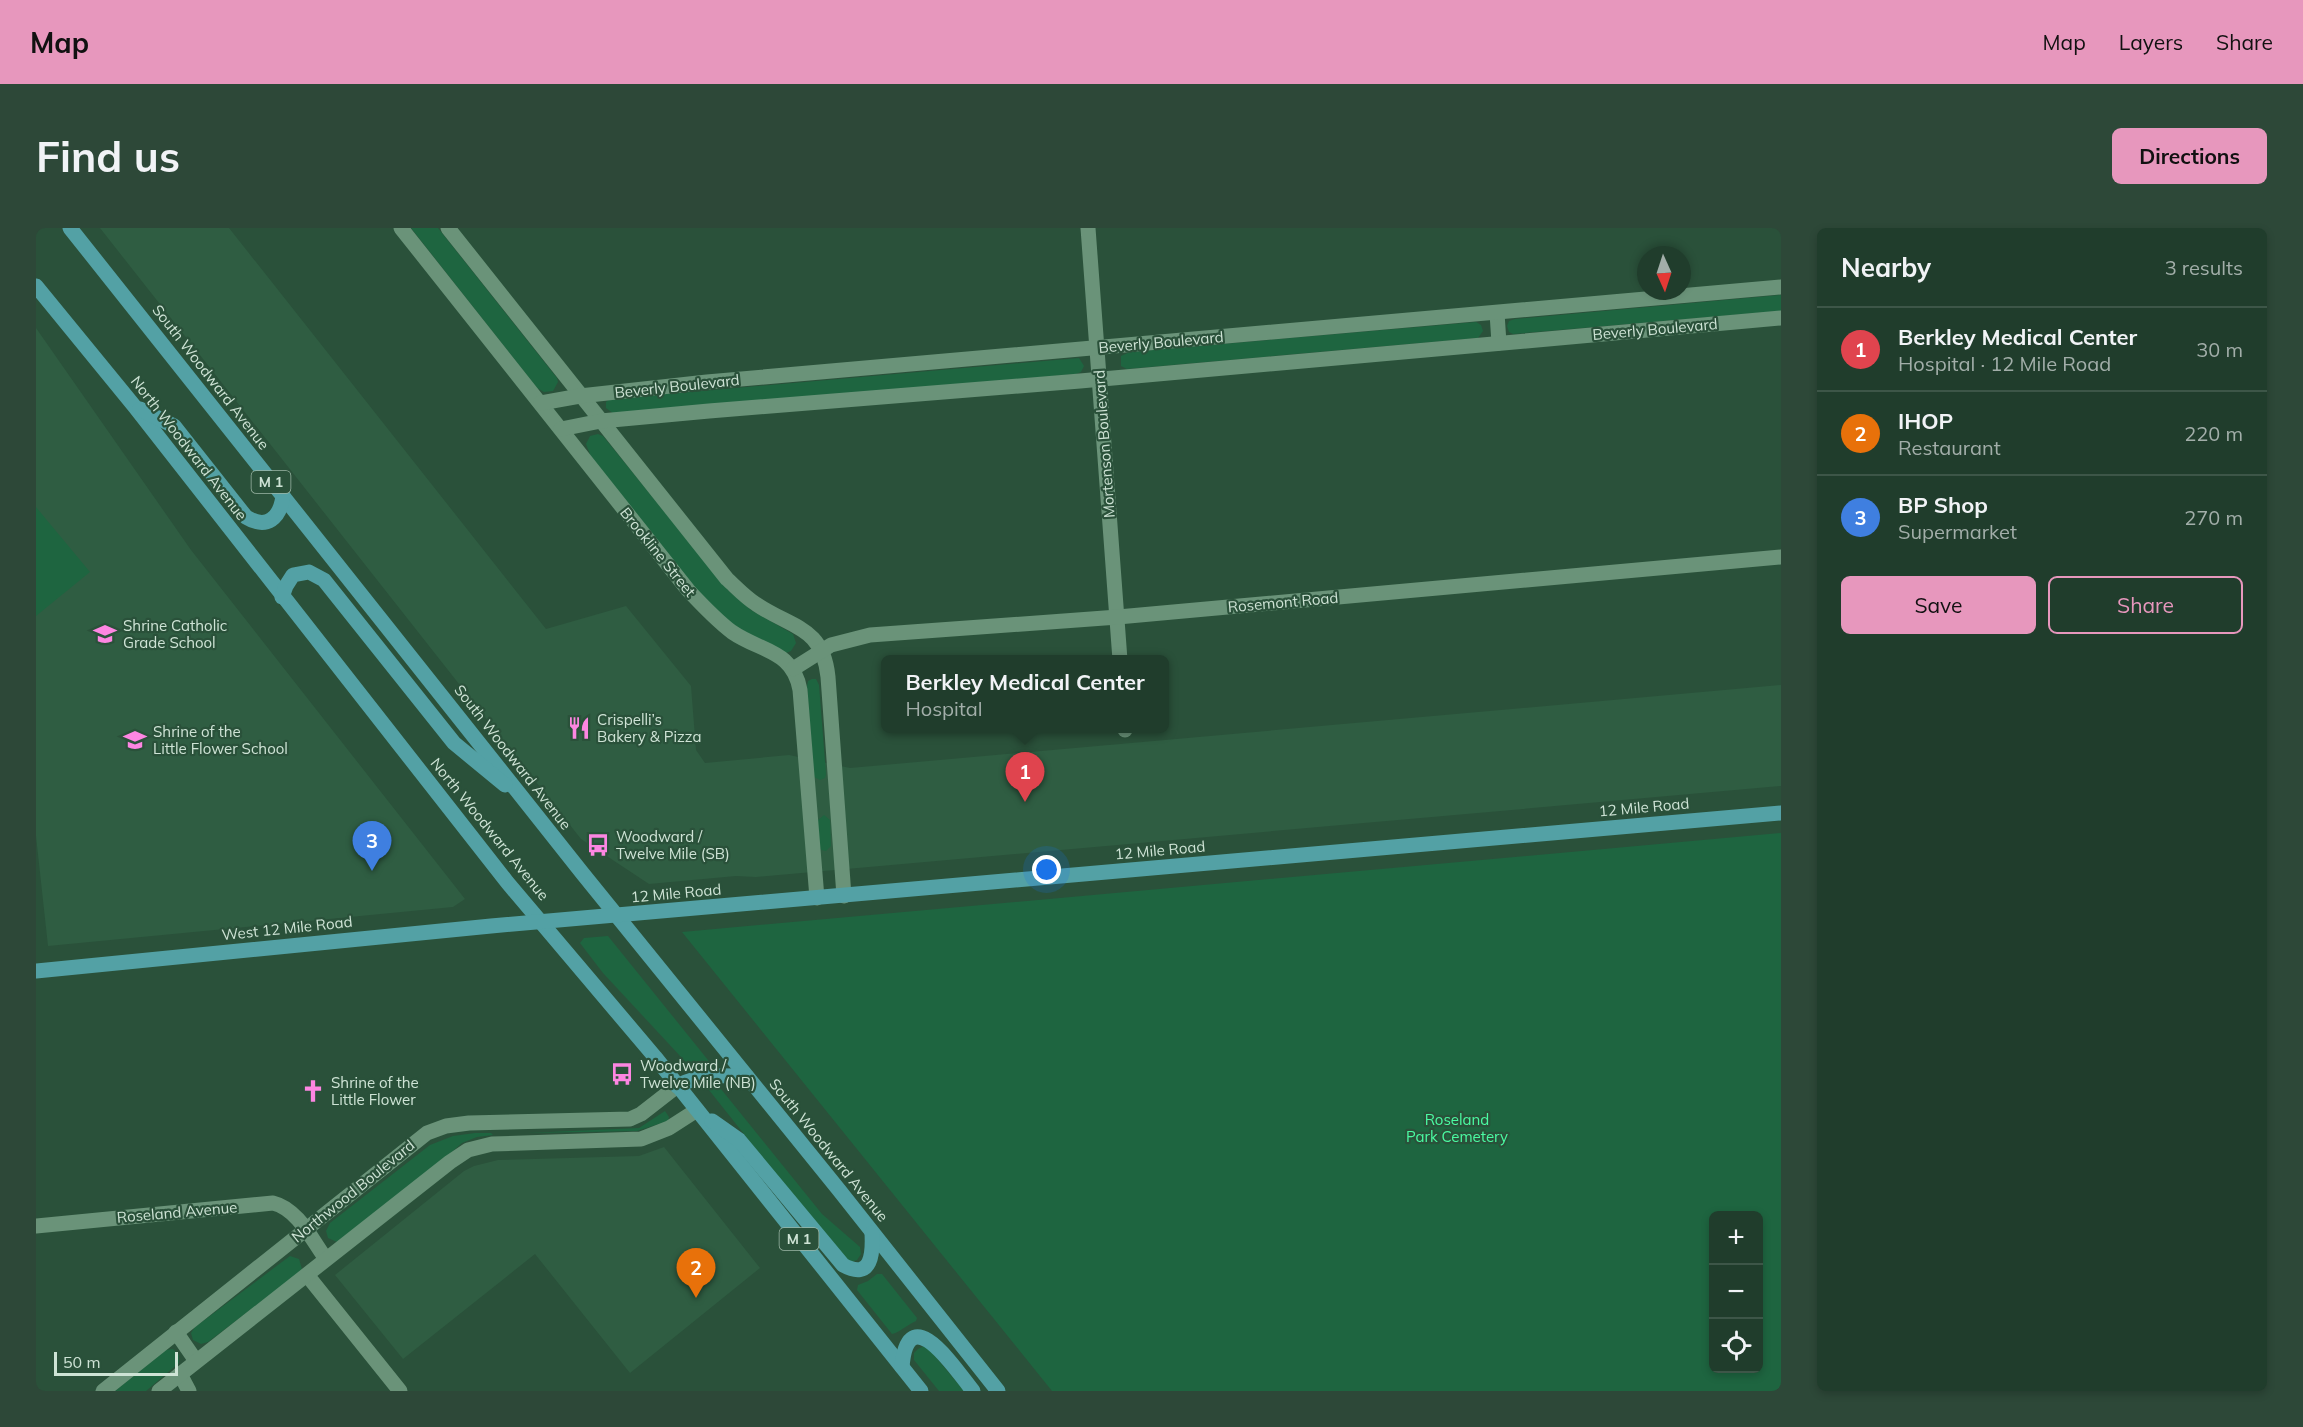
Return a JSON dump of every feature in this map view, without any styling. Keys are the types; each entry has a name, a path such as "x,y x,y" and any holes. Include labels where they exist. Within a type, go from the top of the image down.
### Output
{"main road":[{"name":"South Woodward Avenue","path":"70,228 998,1391"},
{"name":"North Woodward Avenue","path":"36,286 135,407 507,882 697,1110 921,1391"},
{"path":"135,407 174,426 246,517 262,523 276,516 283,496"},
{"path":"282,597 293,575 309,572 324,580 454,744 528,804"},
{"name":"12 Mile Road","path":"542,923 1781,813"},
{"name":"West 12 Mile Road","path":"36,971 542,923"},
{"path":"677,1086 692,1078 707,1075 747,1077"},
{"path":"697,1110 739,1140 843,1265 856,1269 865,1266 873,1256 872,1233"},
{"path":"902,1367 903,1350 908,1342 916,1338 926,1338 940,1350 973,1391"}],"street":[{"name":"Brookline Street","path":"401,228 670,567 715,619 734,633 777,654 793,669"},
{"path":"448,228 727,579 754,603 813,637 822,650 828,677 844,896"},
{"name":"Mortenson Boulevard","path":"1088,228 1120,655"},
{"name":"Beverly Boulevard","path":"541,403 580,396 1781,287"},
{"path":"1497,313 1499,343"},
{"name":"Beverly Boulevard","path":"561,429 601,422 1781,318"},
{"name":"Rosemont Road","path":"793,669 822,650 852,638 870,635 1118,617 1781,557"},
{"path":"793,669 800,690 817,898"},
{"name":"Northwood Boulevard","path":"104,1391 306,1231 415,1140 435,1129 469,1123 630,1119 641,1114 677,1086"},
{"path":"159,1391 468,1150 492,1144 641,1139 669,1128 697,1110"},
{"name":"Roseland Avenue","path":"36,1226 273,1203 285,1206 326,1259"},
{"path":"307,1275 400,1391"},
{"path":"176,1332 196,1361"},
{"path":"180,1374 189,1391"}],"shaded area":[{"path":"100,228 229,228 546,629 626,606 691,686 696,750 705,763 789,755 850,768 1781,685 1781,786 756,877 736,876 649,884 581,839"},
{"path":"36,328 191,550 465,899 453,907 48,946 36,836"},
{"path":"664,1147 760,1268 630,1373 535,1254 403,1359 335,1275 464,1171 474,1166 498,1160 639,1156"}],"green space":[{"path":"411,228 438,228 557,378 558,382 553,391 544,392 537,388"},
{"path":"1781,295 1781,311 1513,334 1509,332 1507,326 1509,321 1515,319"},
{"path":"1476,322 1481,325 1483,331 1478,338 1127,369 1121,366 1121,356 1130,352"},
{"path":"1079,358 1084,366 1081,372 1076,374 614,414 606,408 606,402 610,399"},
{"path":"598,434 603,436 729,591 751,610 793,634 796,643 791,651 786,653 734,626 699,594 591,457 586,444 590,436"},
{"path":"36,507 90,572 36,616"},
{"path":"816,679 819,685 826,774 825,778 820,780 814,777 807,686 808,681"},
{"path":"824,815 830,820 831,846 826,851 819,847 817,821"},
{"name":"Roseland Park Cemetery","path":"1781,833 1781,1391 1052,1391 682,932"},
{"path":"608,936 712,1067 694,1071 603,973 580,943 584,938"},
{"path":"709,1084 721,1089 822,1214 860,1247 861,1254 857,1260 851,1262 844,1260 705,1085"},
{"path":"665,1111 669,1117 668,1121 637,1131 527,1133 639,1128"},
{"path":"475,1133 493,1135 477,1137 462,1143 337,1242 328,1238 326,1231 330,1223 430,1145 453,1136"},
{"path":"290,1256 299,1259 302,1269 300,1272 208,1342 201,1344 193,1340 191,1333 195,1327"},
{"path":"877,1274 882,1274 917,1318 916,1321 892,1334 857,1290 858,1285"},
{"path":"924,1346 964,1391 939,1391 914,1360 914,1353"},
{"path":"173,1349 179,1355 179,1363 146,1391 115,1391 166,1350"}],"place":[{"name":"Shrine Catholic Grade School","path":"105,634"},
{"name":"Crispelli’s Bakery & Pizza","path":"579,728"},
{"name":"Shrine of the Little Flower School","path":"135,740"},
{"name":"Berkley Medical Center","path":"1025,802"},
{"name":"Woodward / Twelve Mile (SB)","path":"598,845"},
{"name":"BP Shop","path":"372,871"},
{"name":"Woodward / Twelve Mile (NB)","path":"622,1074"},
{"name":"Shrine of the Little Flower","path":"313,1091"},
{"name":"IHOP","path":"696,1298"}]}
